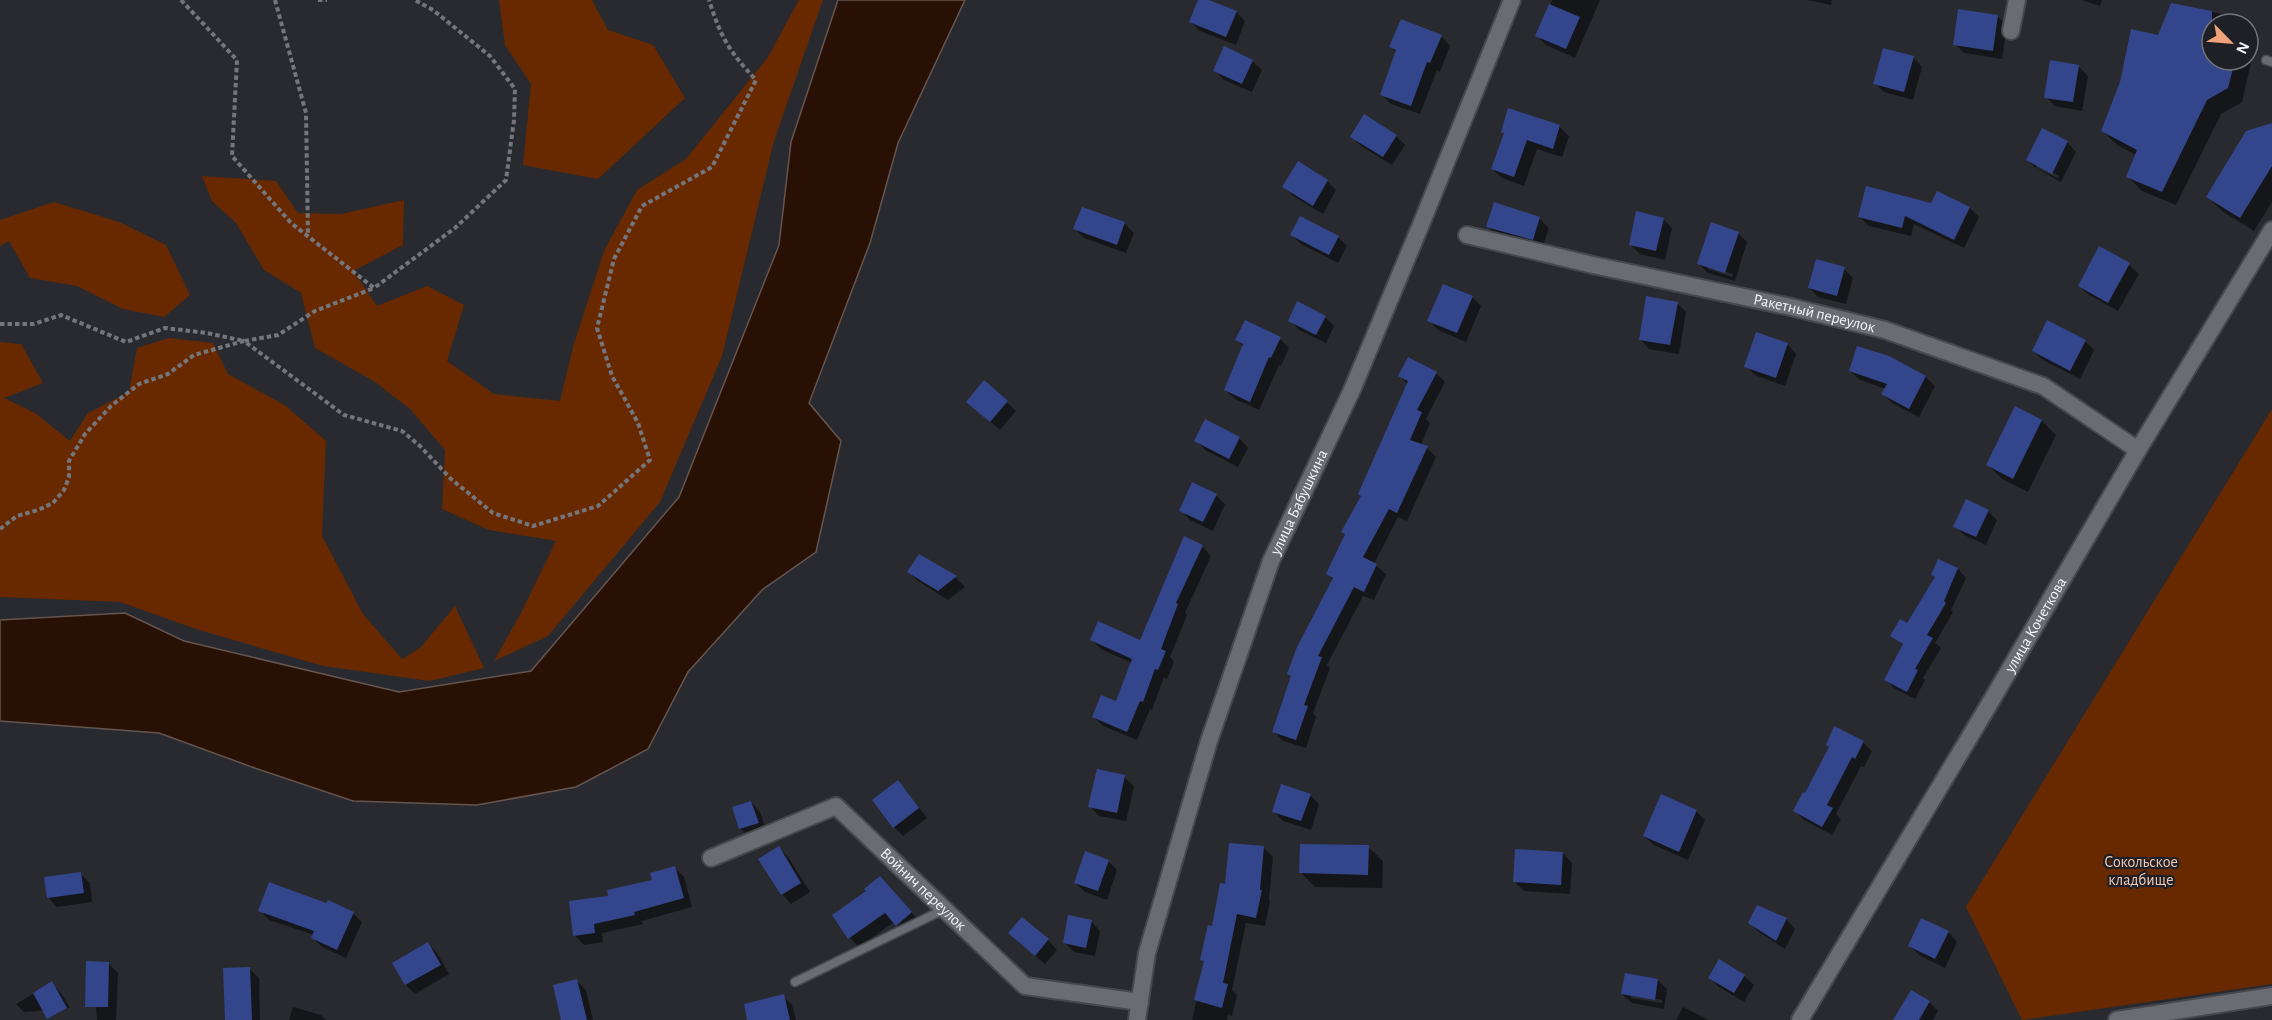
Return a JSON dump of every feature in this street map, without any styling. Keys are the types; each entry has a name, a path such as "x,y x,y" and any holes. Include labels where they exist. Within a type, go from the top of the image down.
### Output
{"street":[{"name":"улица Бабушкина","path":"1137,1020 1147,953 1206,752 1271,561 1352,390 1512,0"},
{"path":"2012,31 2017,0"},
{"name":"улица Кочеткова","path":"1800,1020 2138,450 2272,230"},
{"name":"Ракетный переулок","path":"1467,235 1885,330 2043,386 2138,450"},
{"name":"Войнич переулок","path":"711,858 836,806 1025,986 1140,1002"},
{"path":"2117,1020 2272,996"}],"lane":[{"path":"795,982 945,909"}],"path":[{"path":"181,0 237,60 232,156 291,223 374,288"},
{"path":"275,0 306,112 308,236"},
{"path":"318,0 327,0"},
{"path":"0,529 16,516 53,503 64,490 69,477 69,461 85,434 111,406 139,384 168,374 194,355 244,340 278,335 315,310 374,288 455,228 506,180 513,132 515,89 490,56 433,10 415,0"},
{"path":"0,324 34,324 61,315 126,342 165,328 244,340 344,415 402,431 420,446 451,479 493,513 532,526 598,506 650,460 638,423 612,376 597,328 614,259 642,206 712,167 756,80 733,56 719,32 709,0"}],"green space":[{"path":"499,0 592,0 608,30 653,45 685,98 598,179 523,165 531,84 505,45"},
{"path":"799,0 823,0 774,141 722,356 660,502 548,636 494,661 521,613 556,541 489,530 442,509 445,450 410,409 375,382 315,348 301,293 264,270 236,223 212,201 202,176 276,181 298,213 341,214 404,200 403,245 353,271 377,306 427,286 464,305 447,361 494,394 560,401 573,347 604,251 637,190 686,159 768,57"},
{"path":"54,202 119,222 166,245 190,295 164,317 123,309 77,286 30,278 9,241 0,246 0,220"},
{"path":"169,338 213,343 228,374 286,406 326,441 322,536 363,614 402,659 420,648 455,606 484,668 430,681 323,666 199,630 120,602 0,597 0,342 21,344 43,383 4,398 35,413 70,441 88,413 129,392 137,348"},
{"name":"Сокольское кладбище","path":"2272,409 2272,984 2022,1020 1966,907"}],"shaded area":[{"path":"838,0 965,0 898,143 870,243 809,403 841,441 816,552 762,590 688,672 648,749 576,787 477,805 353,801 159,733 0,721 0,620 125,613 184,641 399,692 531,671 679,497 779,245 791,142"}],"building":[{"path":"1198,0 1209,0 1237,11 1226,37 1189,22"},
{"path":"2171,3 2212,11 2200,12 2200,72 2232,72 2228,88 2207,100 2162,192 2126,177 2137,150 2101,131 2120,82 2131,29 2158,35"},
{"path":"1549,4 1580,17 1566,49 1535,36"},
{"path":"1958,9 1998,15 1993,51 1953,45"},
{"path":"1401,19 1442,35 1430,63 1427,62 1411,106 1380,95 1396,50 1389,47"},
{"path":"1224,46 1253,60 1242,84 1213,71"},
{"path":"1883,48 1914,56 1904,92 1873,84"},
{"path":"2050,60 2079,65 2073,102 2044,98"},
{"path":"1508,108 1560,125 1553,149 1527,140 1514,177 1491,169 1504,133 1501,132"},
{"path":"1364,114 1397,135 1383,157 1350,137"},
{"path":"2272,123 2272,166 2240,218 2206,197 2246,131"},
{"path":"2042,128 2068,141 2052,174 2026,160"},
{"path":"1298,161 1328,180 1313,206 1282,187"},
{"path":"1866,186 1931,203 1937,191 1970,207 1954,240 1905,216 1902,228 1858,217"},
{"path":"1494,202 1540,217 1533,240 1486,227"},
{"path":"1082,207 1125,222 1117,245 1073,229"},
{"path":"1636,211 1664,218 1656,251 1629,245"},
{"path":"1300,216 1339,236 1329,255 1290,235"},
{"path":"1711,222 1739,232 1725,273 1697,264"},
{"path":"2099,246 2130,263 2108,303 2078,286"},
{"path":"1816,259 1845,267 1837,296 1808,288"},
{"path":"1443,284 1473,296 1457,333 1427,321"},
{"path":"1646,296 1678,302 1670,345 1639,340"},
{"path":"1297,301 1326,316 1316,335 1288,321"},
{"path":"1245,320 1281,337 1271,358 1269,357 1250,402 1224,390 1243,344 1235,340"},
{"path":"2047,320 2086,340 2070,371 2032,351"},
{"path":"1756,332 1788,343 1776,378 1744,367"},
{"path":"1857,346 1889,356 1926,376 1909,409 1881,394 1887,384 1849,371"},
{"path":"1408,357 1437,372 1417,410 1422,412 1410,440 1428,446 1397,513 1389,509 1363,557 1377,564 1364,592 1354,587 1318,656 1322,657 1304,705 1308,706 1296,740 1272,732 1291,676 1287,674 1297,647 1333,578 1326,574 1345,534 1341,532 1361,496 1358,494 1408,381 1398,376"},
{"path":"984,380 1008,401 990,422 966,402"},
{"path":"2015,406 2042,420 2013,479 1986,465"},
{"path":"1205,419 1240,437 1229,459 1194,441"},
{"path":"1192,482 1217,494 1203,522 1179,511"},
{"path":"1966,499 1989,510 1976,537 1953,527"},
{"path":"1184,536 1203,545 1176,603 1178,604 1161,649 1166,651 1158,670 1155,669 1143,702 1140,701 1127,732 1092,717 1101,695 1116,701 1132,659 1090,640 1098,621 1140,640"},
{"path":"919,554 957,576 938,591 907,572"},
{"path":"1938,559 1958,568 1944,601 1946,603 1927,635 1933,638 1915,669 1918,670 1907,692 1884,680 1903,644 1890,636 1900,619 1907,623 1935,577 1931,575"},
{"path":"1834,726 1864,741 1855,759 1852,757 1827,805 1833,808 1822,827 1793,811 1829,747 1826,745"},
{"path":"1097,769 1125,775 1117,813 1088,807"},
{"path":"898,780 919,808 893,828 872,800"},
{"path":"1281,784 1311,794 1301,821 1272,812"},
{"path":"1661,794 1697,810 1679,852 1643,836"},
{"path":"751,801 759,823 739,829 732,807"},
{"path":"1229,843 1264,846 1260,890 1262,890 1256,918 1237,914 1223,983 1228,984 1222,1008 1194,1000 1204,961 1200,960 1208,925 1212,926 1220,883 1225,884"},
{"path":"1300,844 1369,845 1368,875 1299,873"},
{"path":"779,846 801,883 781,895 758,859"},
{"path":"1515,849 1563,852 1561,885 1513,882"},
{"path":"1085,851 1109,860 1098,891 1074,883"},
{"path":"675,866 684,898 634,912 635,915 594,924 595,933 573,936 569,901 608,896 607,890 652,880 650,873"},
{"path":"81,872 84,893 47,898 44,877"},
{"path":"880,876 912,912 896,926 885,913 848,939 832,915 866,891 864,889"},
{"path":"269,882 326,903 328,900 354,912 337,950 311,938 314,931 258,911"},
{"path":"1757,905 1787,918 1776,941 1748,923"},
{"path":"1068,915 1092,920 1086,948 1063,943"},
{"path":"1022,917 1049,939 1035,956 1008,933"},
{"path":"1921,918 1949,931 1935,959 1908,946"},
{"path":"428,942 441,965 405,985 392,963"},
{"path":"1719,959 1745,975 1734,993 1708,978"},
{"path":"86,961 109,962 108,1007 85,1007"},
{"path":"250,967 252,1020 225,1020 223,968"},
{"path":"1625,973 1658,979 1655,1000 1621,994"},
{"path":"577,979 587,1020 561,1020 553,985"},
{"path":"52,981 67,1008 47,1019 33,993"},
{"path":"1911,990 1930,1001 1919,1020 1893,1020"},
{"path":"784,994 790,1020 747,1020 744,1004"}]}
